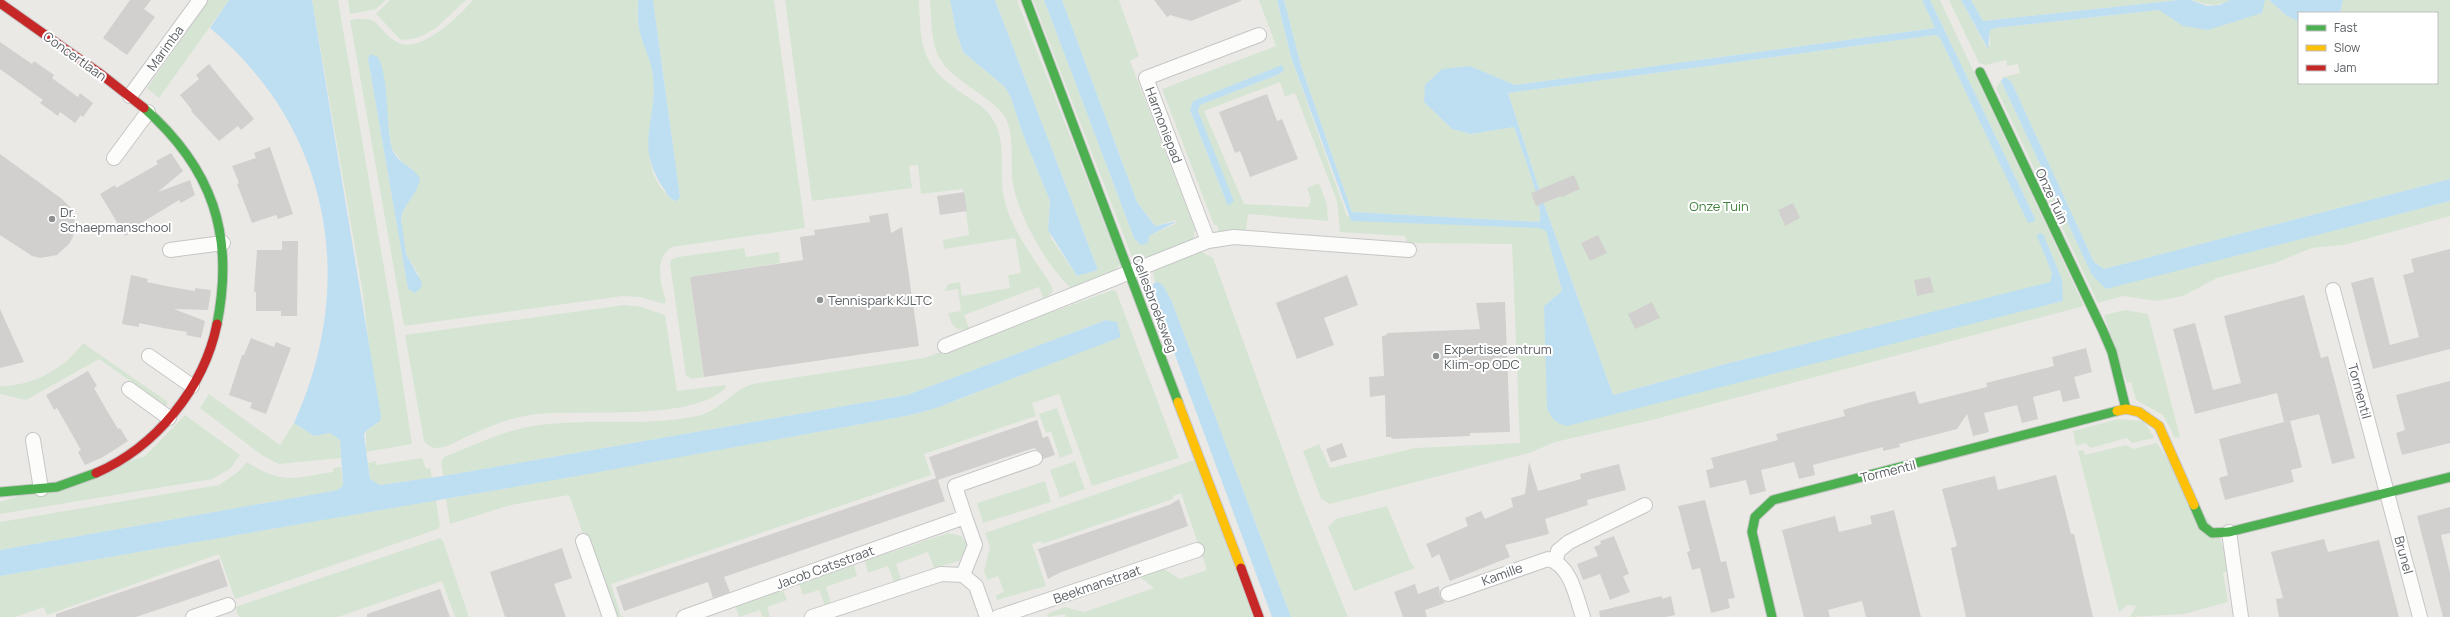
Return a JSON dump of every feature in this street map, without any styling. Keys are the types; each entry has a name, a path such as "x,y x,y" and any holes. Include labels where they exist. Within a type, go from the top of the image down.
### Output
{"street":[{"name":"Marimba","path":"130,96 200,0"},
{"name":"Cellesbroeksweg","path":"1026,0 1259,617"},
{"name":"Concertlaan","path":"0,3 130,96 148,112 193,161 212,203 223,243 224,288 215,340 192,386 157,433 120,461 75,482 41,490 0,492"},
{"name":"Harmoniepad","path":"1208,241 1146,78 1259,35"},
{"name":"Onze Tuin","path":"1980,72 2112,352 2126,409"},
{"path":"114,158 148,112"},
{"path":"945,346 1208,241 1234,237 1409,250"},
{"path":"170,250 223,243"},
{"name":"Tormentil","path":"2332,290 2387,492"},
{"path":"149,356 192,386"},
{"path":"129,389 169,418"},
{"path":"2126,409 2139,412 2159,426 2203,526 2212,533 2229,532 2450,477"},
{"name":"Tormentil","path":"1772,617 1752,532 1755,517 1774,500 2126,409"},
{"path":"33,440 41,490"},
{"path":"963,574 975,545 955,486 1035,458"},
{"name":"Brunel","path":"2387,492 2420,617"},
{"path":"1583,617 1566,572 1556,561 1558,551 1569,542 1645,505"},
{"name":"Jacob Catsstraat","path":"684,617 965,517"},
{"path":"2229,532 2241,617"},
{"path":"583,541 610,617"},
{"name":"Beekmanstraat","path":"998,617 1197,550"},
{"name":"Kamille","path":"1448,594 1540,560 1548,559 1556,561"},
{"path":"812,617 941,574 963,574 976,586 987,617"},
{"path":"193,617 228,605"}],"green space":[{"path":"209,0 229,0 159,98 147,88"},
{"path":"312,0 338,0 393,320 412,444 366,452 366,431 378,423 363,294"},
{"path":"348,0 386,0 376,9 350,14"},
{"path":"390,0 466,0 436,28 420,37 405,40 400,39 376,14"},
{"path":"473,0 638,0 638,24 653,74 653,107 649,140 650,157 653,172 661,187 674,201 680,197 653,0 774,0 805,228 672,247 662,258 660,265 662,288 666,302 664,304 640,297 623,296 404,326 350,20 368,19 373,21 390,37 397,42 406,45 427,39 438,32 449,24","holes":["370,55 383,72 387,121 392,149 403,163 406,206 401,217 403,239 406,254 419,275 408,289 368,59"]},
{"path":"785,0 919,0 923,43 931,64 948,83 986,110 997,127 1000,137 1002,157 1002,188 1007,210 1017,232 1051,285 1053,291 1044,300 1039,287 964,315 969,328 957,329 955,327 948,313 961,311 958,289 945,291 948,284 960,282 962,296 1010,288 1008,275 1021,273 1015,238 944,249 943,240 969,235 963,189 921,194 918,165 909,166 912,188 812,201"},
{"path":"930,0 950,0 956,31 963,52 1005,87 1011,98 1022,132 1050,201 1048,224 1051,238 1077,276 1098,270 995,0 1017,0 1120,264 1112,274 1072,289 1052,267 1025,221 1014,189 1012,176 1012,147 1009,126 1006,119 994,105 953,74 938,56 932,34"},
{"path":"1033,0 1044,0 1134,238 1139,243 1147,240 1149,236 1177,223 1176,220 1155,226 1137,202 1062,0 1119,0 1139,56 1130,61 1195,229 1194,238 1190,243 1140,261 1132,257"},
{"name":"Onze Tuin","path":"1259,0 1277,0 1291,57 1347,216 1539,228 1546,231 1562,291 1544,306 1550,415 2063,301 2052,273 2050,282 2020,291 1729,363 1613,395 1544,204 1508,93 1936,35 1940,38 2028,222 2034,222 2035,218 1930,0 1940,0 2084,306 1652,420 1555,442 1529,453 1330,504 1321,499 1303,451 1319,444 1330,468 1415,448 1520,443 1512,244 1407,243 1405,236 1340,232 1337,201 1295,93 1285,97 1280,82 1204,111 1244,204 1308,207 1311,200 1307,188 1319,183 1327,205 1328,221 1248,214 1246,230 1219,232 1217,225 1214,225 1162,89 1276,46","holes":["1282,66 1277,75 1200,105 1198,111 1228,206 1190,110 1193,101"]},
{"path":"1284,0 1922,0 1935,28 1514,85 1470,66 1424,102 1452,129 1471,134 1514,127 1536,190 1541,215 1540,222 1352,212 1301,66"},
{"path":"1949,0 1961,0 1986,47 1990,45 1990,30 1995,28 2159,10 2263,6 2265,0 2269,0 2286,15 2298,21 2298,84 2438,84 2438,12 2340,12 2343,0 2450,0 2450,179 2104,269 2094,262 2011,81 2004,77 2020,73 2018,64 2007,66 2006,60 1986,65 1979,63"},
{"path":"1971,0 2179,0 1983,21"},
{"path":"2192,0 2230,0 2211,5"},
{"path":"2001,81 2092,275 2106,288 2450,201 2450,216 2344,245 2312,248 2275,263 2217,278 2183,296 2157,301 2123,296 2098,303 1996,88"},
{"path":"744,248 746,257 779,252 780,263 690,277 704,377 692,379 686,376 670,264 672,259 678,257"},
{"path":"1200,251 1213,258 1301,500 1348,617 1291,617 1172,302 1163,285 1155,282 1152,269"},
{"path":"1113,290 1116,291 1179,458 1092,486 1059,394 1032,403 1036,416 924,454 931,475 611,584 621,616 625,617 617,617 598,564 584,537 569,495 511,505 450,524 446,499 911,415 938,407 1017,375 1117,323 1106,320 907,395 443,476 441,462 444,457 503,434 527,427 559,423 658,421 697,416 719,406 738,391 752,384 924,358"},
{"path":"624,305 642,307 665,315 677,391 726,385 726,387 710,398 689,406 635,412 552,413 531,415 499,423 445,447 433,447 424,441 405,335"},
{"path":"2125,310 2148,314 2180,437 2175,438 2163,415 2136,400 2131,382 2127,383 2104,315"},
{"path":"83,343 168,402 166,406 99,359 26,400 0,394 0,386 24,383 47,374 57,368 67,361"},
{"path":"209,394 280,445 294,423 314,436 330,433 340,440 341,458 279,464 263,456 200,408"},
{"path":"1057,408 1073,453 1060,458 1051,431 1046,433 1039,414"},
{"path":"185,415 240,455 230,469 212,479 0,514 0,502 145,456"},
{"path":"2118,419 2144,421 2154,438 2132,443 2127,438 2091,448 2085,443 2076,446 2073,431"},
{"path":"2157,443 2221,540 2229,572 2223,572 2228,602 2184,614 2130,617 2136,606 2127,605 2119,612 2078,451 2083,450 2085,455 2126,445 2133,449"},
{"path":"422,458 426,469 430,468 432,478 380,485 370,479 368,463 376,461 377,465"},
{"path":"1194,460 1253,617 1066,617 1065,614 1048,617 1047,614 1065,607 1084,612 1154,588 1140,577 1162,568 1180,579 1207,570 1181,493 1173,496 1173,499 1042,544 1041,541 1032,544 1046,586 997,600 996,595 1004,592 998,576 987,580 984,571 990,547 985,533"},
{"path":"1075,461 1085,489 1060,498 1050,470"},
{"path":"247,462 270,474 288,478 298,478 333,472 333,468 341,467 343,485 339,490 0,550 0,522 219,485 238,472"},
{"path":"1045,481 1051,502 983,523 977,503"},
{"path":"436,500 440,526 438,529 235,599 219,554 47,615 44,607 15,617 0,617 0,576"},
{"path":"1387,506 1410,561 1415,568 1354,591 1328,527 1336,519"},
{"path":"948,533 961,536 968,545 959,561 934,568 928,552 896,564 901,579 894,582 888,566 868,573 865,561"},
{"path":"440,538 443,541 469,617 455,617 442,581 338,617 239,617 235,607"},
{"path":"854,565 857,576 826,587 831,603 825,605 819,590 803,595 799,583"},
{"path":"783,589 787,600 767,607 770,617 763,617 760,610 739,617 735,605"}],"water":[{"path":"229,0 312,0 381,416 380,421 366,431 364,435 370,479 380,485 443,476 907,395 1106,320 1117,322 1121,337 936,408 911,415 566,478 0,576 0,550 338,490 343,485 340,440 330,433 314,436 294,423 314,370 325,316 327,263 321,210 307,160 283,112 251,68 210,28"},
{"path":"638,0 653,0 680,197 677,201 671,199 666,193 655,173 650,159 648,145 654,93 653,77 639,29"},
{"path":"950,0 995,0 1098,270 1077,276 1048,230 1050,201 1022,132 1011,98 1005,87 963,52 956,31"},
{"path":"1044,0 1062,0 1137,202 1155,226 1178,221 1149,236 1148,243 1141,245 1134,238"},
{"path":"1277,0 1284,0 1301,66 1352,212 1539,222 1539,205 1514,127 1471,134 1452,129 1424,102 1425,85 1442,69 1470,66 1515,85 1935,28 1922,0 1930,0 2035,218 2034,222 2028,223 1940,38 1936,35 1508,93 1544,204 1613,395 1729,363 2050,282 2052,273 2037,236 2039,233 2043,234 2062,279 2063,301 1567,426 1560,424 1554,420 1547,408 1544,306 1562,291 1546,231 1539,228 1351,221 1291,57"},
{"path":"1961,0 1971,0 1983,21 2179,0 2191,0 2207,6 2219,5 2230,0 2265,0 2262,13 2208,30 2183,26 2159,10 1995,28 1990,30 1988,49"},
{"path":"2269,0 2343,0 2340,12 2298,12 2298,21 2286,15"},
{"path":"370,54 378,57 382,67 386,89 390,137 394,153 401,161 414,171 420,179 417,189 405,208 401,218 406,254 422,283 421,288 415,293 408,289 368,59"},
{"path":"1282,65 1284,71 1277,75 1200,105 1198,111 1234,201 1228,206 1190,110 1193,101"},
{"path":"2004,77 2011,81 2094,262 2104,269 2450,179 2450,201 2106,289 2092,275 2001,81"},
{"path":"1157,282 1163,285 1172,302 1291,617 1272,617 1151,290 1154,283"}],"building":[{"path":"130,0 151,0 144,9 155,17 127,55 103,38"},
{"path":"1154,0 1241,1 1191,21 1170,15 1167,17"},
{"path":"0,42 32,64 34,61 54,75 52,78 78,97 80,93 93,103 83,117 81,115 75,123 60,112 58,116 40,103 43,100 0,69"},
{"path":"209,64 254,119 241,130 238,126 219,141 191,111 192,110 180,95 199,79 196,75"},
{"path":"1267,94 1277,121 1282,119 1298,159 1250,177 1240,151 1235,153 1219,112"},
{"path":"270,147 293,214 278,219 276,215 252,223 237,184 239,183 232,166 256,158 254,153"},
{"path":"171,153 183,171 158,192 190,180 195,195 181,203 179,200 138,225 139,228 125,236 100,194 115,185 116,188 158,164 156,161"},
{"path":"0,154 62,199 71,208 75,222 73,237 69,244 57,255 40,258 32,256 0,235"},
{"path":"1574,175 1580,189 1536,206 1531,193"},
{"path":"964,192 967,211 940,215 937,196"},
{"path":"1793,203 1800,218 1785,226 1778,210"},
{"path":"888,213 891,233 902,227 919,346 704,377 690,277 803,260 800,237 815,235 814,230 870,222 869,216"},
{"path":"1598,235 1607,253 1590,261 1581,243"},
{"path":"282,241 298,241 297,316 281,316 281,311 256,311 256,292 254,292 257,250 282,250"},
{"path":"2450,249 2450,349 2373,369 2351,283 2373,277 2390,345 2419,337 2403,275 2414,272 2411,259"},
{"path":"131,275 148,279 147,282 171,287 195,291 195,288 211,290 208,310 174,309 205,321 201,338 186,335 187,332 139,323 139,327 122,324"},
{"path":"1347,275 1358,305 1324,318 1334,345 1297,359 1276,303"},
{"path":"1930,277 1934,292 1917,296 1914,280"},
{"path":"2304,295 2321,358 2328,356 2355,458 2332,464 2319,414 2290,421 2302,467 2291,470 2294,482 2225,500 2219,478 2228,475 2219,439 2284,422 2277,393 2195,414 2173,329 2195,323 2213,390 2241,383 2224,316"},
{"path":"1505,302 1510,432 1470,433 1470,436 1392,439 1391,437 1386,437 1385,395 1370,397 1369,377 1384,376 1382,336 1387,335 1387,333 1480,329 1476,303"},
{"path":"1652,302 1660,318 1635,329 1628,314"},
{"path":"0,309 24,362 0,368"},
{"path":"251,338 274,347 276,342 291,348 266,414 250,408 252,403 229,395 242,355 244,355"},
{"path":"2086,348 2092,372 2074,377 2080,398 2063,402 2060,390 2033,397 2038,419 2022,423 2017,405 1984,413 1989,432 1973,436 1967,414 1957,429 1899,444 1900,447 1883,451 1883,447 1813,465 1815,475 1799,479 1794,462 1761,470 1766,491 1750,495 1746,480 1710,488 1706,470 1714,468 1711,458 1778,440 1776,434 1845,416 1843,410 1867,403 1915,391 1919,404 1987,387 1986,383 2054,366 2052,357"},
{"path":"88,371 97,386 94,388 106,409 118,429 120,428 128,441 103,457 85,465 78,452 81,450 57,408 54,410 46,395"},
{"path":"2450,381 2450,443 2402,455 2396,433 2405,430 2396,395"},
{"path":"1037,420 1043,438 1048,436 1055,455 1043,459 1041,452 1034,448 938,480 945,501 724,577 730,592 713,598 708,582 624,611 616,587 936,478 929,457"},
{"path":"1342,443 1347,457 1331,462 1326,449"},
{"path":"1529,462 1538,491 1581,479 1580,474 1619,464 1626,490 1587,500 1588,505 1545,519 1549,534 1505,545 1510,557 1450,581 1439,554 1432,558 1426,544 1468,526 1465,518 1481,511 1485,519 1513,507 1511,498 1525,494"},
{"path":"2056,475 2071,534 2074,534 2093,617 1966,617 1951,548 1957,546 1942,489 1995,476 1998,490"},
{"path":"1179,499 1188,526 1059,573 1048,579 1038,549 1169,505"},
{"path":"1705,500 1721,562 1726,561 1735,598 1728,599 1730,608 1711,613 1700,568 1692,570 1687,552 1690,551 1678,506"},
{"path":"2450,507 2450,533 2441,535 2450,573 2450,617 2443,617 2417,516"},
{"path":"1894,510 1921,617 1866,617 1862,601 1828,610 1830,617 1804,617 1782,530 1835,516 1839,532 1872,524 1870,516"},
{"path":"1614,536 1629,574 1623,576 1630,592 1610,600 1600,574 1583,580 1577,564 1598,556 1594,547 1601,544 1600,541"},
{"path":"2324,539 2328,552 2379,540 2399,617 2279,617 2276,599 2283,598 2271,552"},
{"path":"562,548 572,578 554,584 566,617 505,617 490,572"},
{"path":"219,559 228,586 136,617 56,617 56,614"},
{"path":"1415,584 1418,594 1439,586 1440,597 1445,603 1425,610 1427,617 1403,617 1394,592"},
{"path":"440,589 450,617 367,617 367,614"},
{"path":"1662,596 1662,599 1671,596 1675,615 1666,617 1600,617 1599,611"}],"traffic: fast":[{"path":"1026,0 1178,402"},
{"path":"1980,72 2103,331 2112,352 2126,409"},
{"path":"144,108 187,154 202,179 213,205 220,232 223,261 222,291 217,324"},
{"path":"1772,617 1752,532 1755,517 1773,500 2117,411"},
{"path":"0,492 57,487 96,473"},
{"path":"2194,505 2203,526 2212,533 2229,532 2450,477"}],"traffic: slow":[{"path":"1178,402 1241,568"},
{"path":"2117,411 2126,409 2139,412 2159,426 2194,505"}],"traffic: jam":[{"path":"0,3 102,75 144,108"},
{"path":"96,473 118,462 138,448 174,413 189,392 201,371 211,348 217,324"},
{"path":"1241,568 1259,617"}],"place":[{"name":"Dr. Schaepmanschool","path":"52,219"},
{"name":"Tennispark KJLTC","path":"820,300"},
{"name":"Expertisecentrum Klim-op ODC","path":"1436,356"}]}
